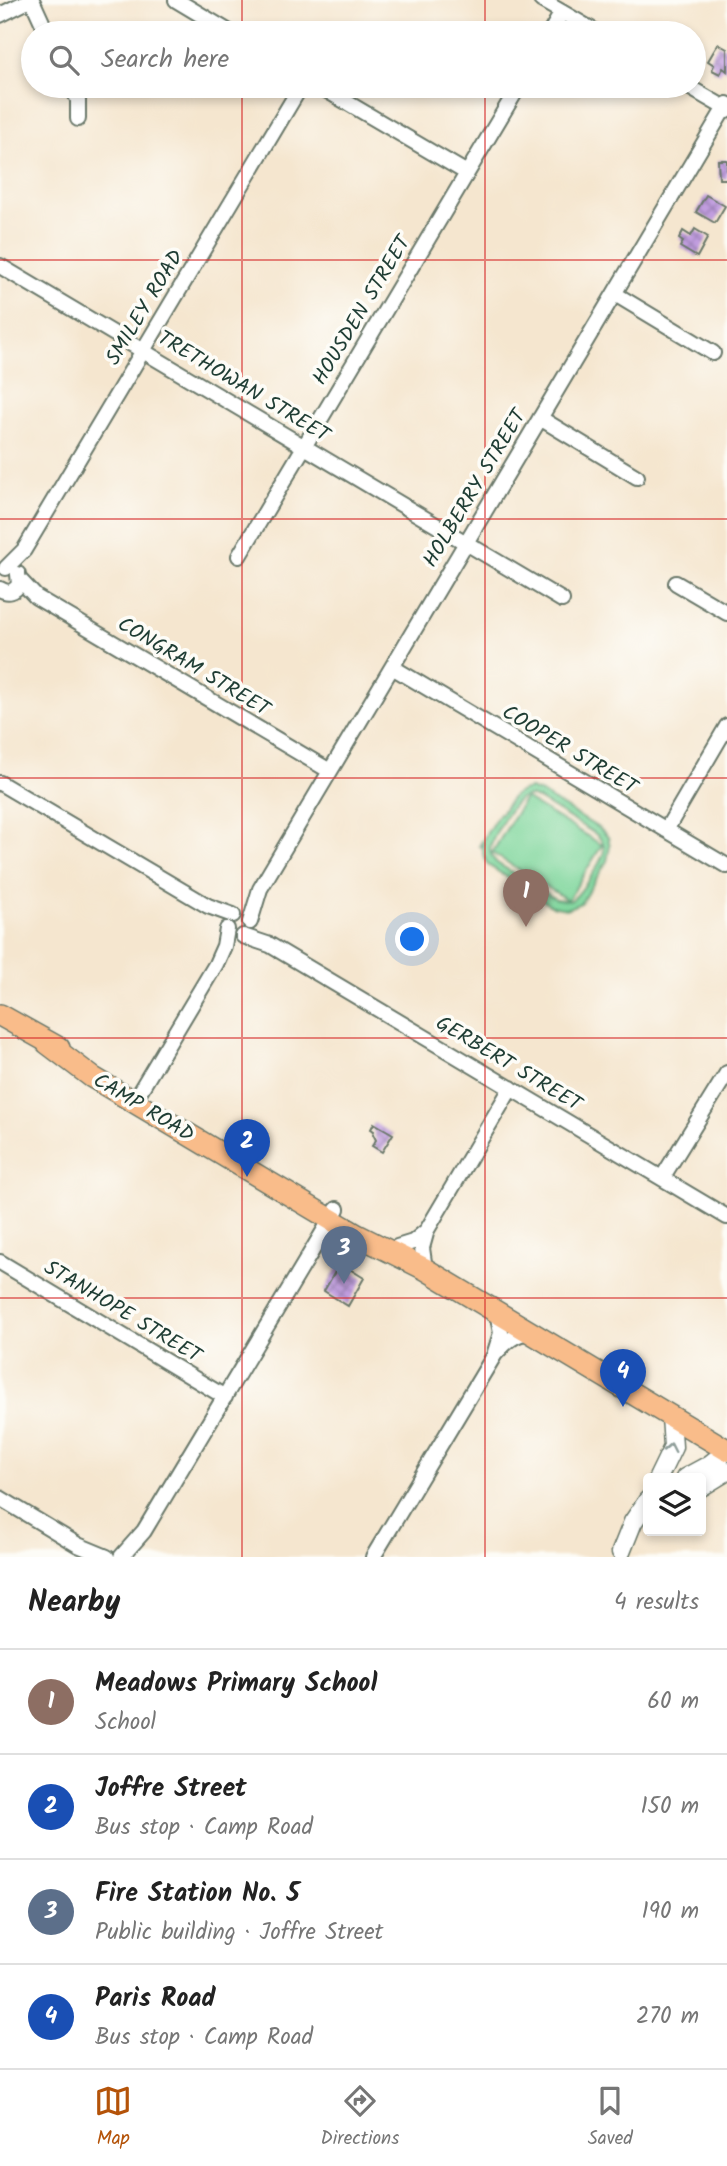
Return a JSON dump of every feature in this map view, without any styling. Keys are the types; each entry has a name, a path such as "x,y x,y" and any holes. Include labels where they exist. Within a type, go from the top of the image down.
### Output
{"main road":[{"name":"CAMP ROAD","path":"0,1015 47,1043 96,1066 137,1096 334,1214 393,1254 425,1269 727,1451"},
{"name":"CAMP ROAD","path":"334,1214 397,1247 425,1269"}],"street":[{"path":"0,15 31,0 41,21"},
{"path":"176,0 212,21"},
{"path":"541,0 577,21"},
{"path":"557,21 562,12"},
{"path":"706,96 726,107"},
{"path":"77,98 78,118"},
{"name":"SMILEY ROAD","path":"11,588 24,550 293,98"},
{"path":"339,98 467,173"},
{"name":"HOUSDEN STREET","path":"239,556 512,98"},
{"name":"HOLBERRY STREET","path":"137,1096 216,964 231,921 260,889 726,107"},
{"name":"TRETHOWAN STREET","path":"0,266 562,600"},
{"path":"614,294 713,353"},
{"path":"540,418 637,477"},
{"name":"SMILEY ROAD","path":"2,569 24,550"},
{"name":"CONGRAM STREET","path":"2,569 15,570 11,588 36,597 330,771"},
{"path":"676,583 727,614"},
{"name":"COOPER STREET","path":"392,667 727,866"},
{"path":"666,830 727,726"},
{"path":"0,783 231,921"},
{"name":"HOLBERRY STREET","path":"216,964 246,930 260,889"},
{"path":"246,916 246,930 231,934 231,921 246,916"},
{"name":"GERBERT STREET","path":"246,930 727,1217"},
{"path":"662,1178 727,1073"},
{"path":"425,1269 422,1248 427,1230 511,1088"},
{"path":"120,1557 144,1531 334,1214"},
{"path":"397,1247 413,1242 427,1230"},
{"name":"STANHOPE STREET","path":"0,1262 225,1397"},
{"path":"495,1354 501,1333 497,1312"},
{"path":"373,1557 495,1354 510,1338 519,1333 530,1332"},
{"path":"660,1473 673,1447 671,1416"},
{"path":"694,1473 727,1451"},
{"path":"706,1484 727,1471"},
{"path":"0,1498 78,1545 107,1557"},
{"path":"619,1554 633,1522 643,1507"},
{"path":"619,1554 643,1524"},
{"path":"135,1557 144,1531"},
{"path":"78,1545 91,1557"}],"green space":[{"path":"530,789 600,829 608,837 610,846 607,861 581,903 566,909 552,906 488,865 483,854 483,844 479,846 512,797","holes":["529,796 597,835 603,843 603,855 595,870 570,901 556,899 497,863 491,853 493,838 515,803"]},
{"path":"525,798 602,845 568,900 492,853"}],"building":[{"path":"718,44 727,49 727,71 723,68 720,74 712,70 714,65 708,61"},
{"path":"718,160 727,160 727,179 719,179"},
{"path":"706,195 725,206 715,223 696,212"},
{"path":"695,229 708,237 697,257 680,247 683,242 679,239 683,231 691,236"},
{"path":"374,1123 393,1134 382,1152 372,1146 376,1140 371,1129"},
{"path":"340,1263 364,1278 348,1306 324,1291"}],"place":[{"name":"Meadows Primary School","path":"526,927"},
{"name":"Joffre Street","path":"247,1177"},
{"name":"Fire Station No. 5","path":"344,1284"},
{"name":"Paris Road","path":"623,1407"}]}
